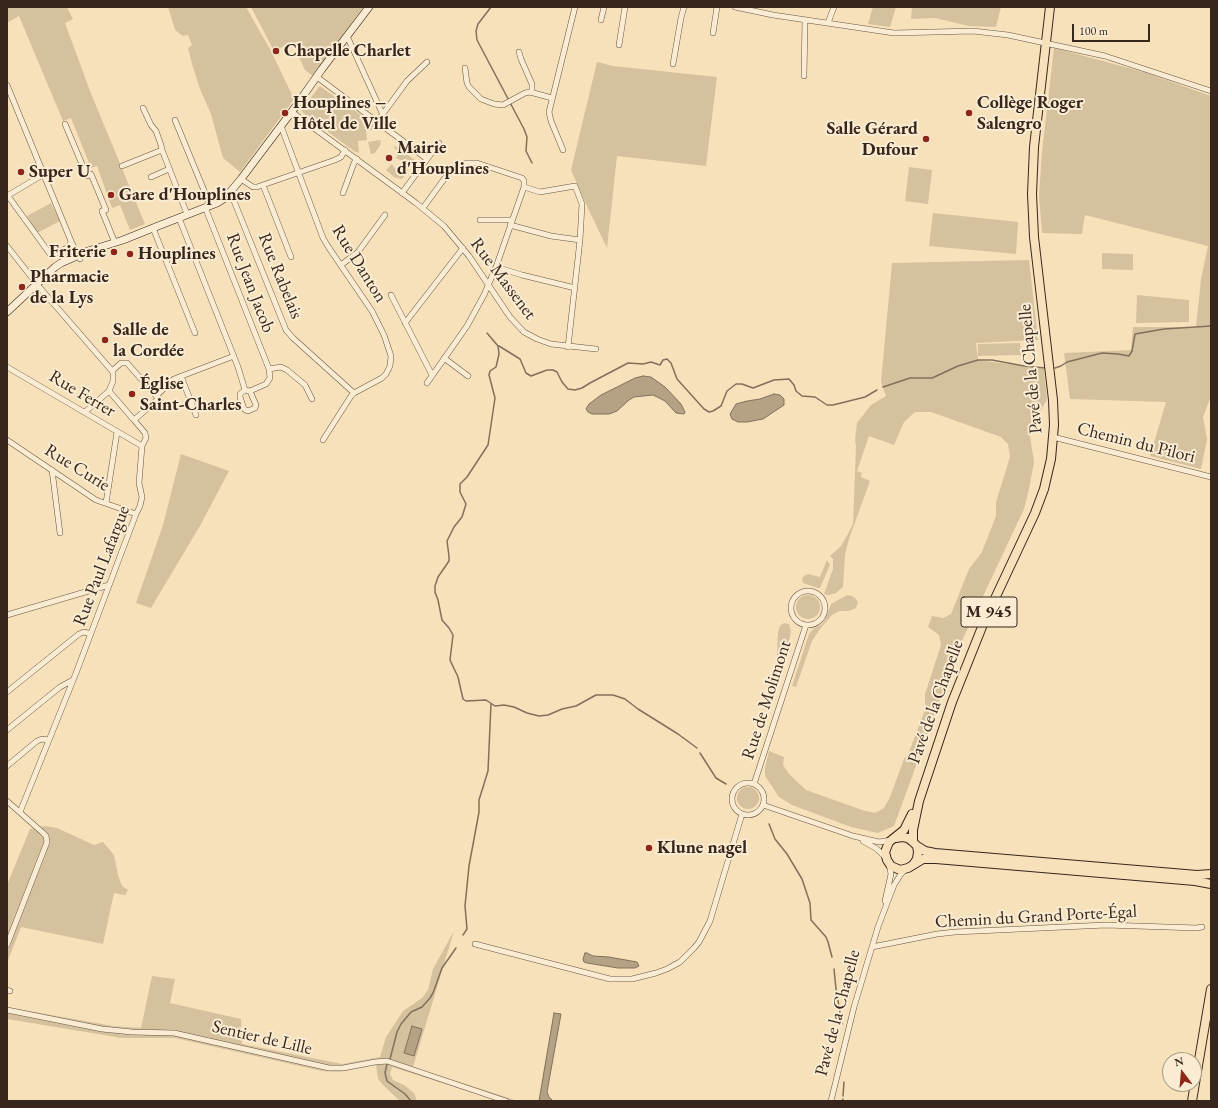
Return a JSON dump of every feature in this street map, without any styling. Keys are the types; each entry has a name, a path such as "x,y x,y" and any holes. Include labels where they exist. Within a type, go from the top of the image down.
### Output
{"main road":[{"path":"7,312 40,281 79,257 92,254 104,246 220,201 241,179 369,7"},
{"name":"Pavé de la Chapelle","path":"887,861 886,848 904,830 918,801 966,665 1040,500 1050,467 1054,438 1054,410 1034,237 1032,201 1034,147 1050,7"},
{"name":"Pavé de la Chapelle","path":"909,867 918,856 912,830 918,801"},
{"path":"894,839 905,837 925,851 935,853 1197,875 1211,874"},
{"path":"887,861 896,869 909,867 923,859 936,859 1195,880 1211,884"},
{"path":"1192,1101 1211,989"}],"street":[{"path":"563,150 549,112 575,7"},
{"path":"601,20 604,7"},
{"path":"618,45 625,7"},
{"path":"673,64 684,7"},
{"path":"713,34 717,7"},
{"path":"736,7 806,20 899,33 966,31 990,32 1047,43 1119,60 1211,91"},
{"path":"828,23 834,7"},
{"path":"804,76 806,20"},
{"path":"347,36 382,115"},
{"path":"519,52 532,84 532,93"},
{"path":"378,122 407,82 427,62"},
{"path":"465,68 468,86 479,97 497,105 505,104 525,93 532,93 552,98"},
{"path":"317,77 427,159"},
{"path":"7,85 71,241 79,257"},
{"path":"144,108 151,125 156,131 187,214"},
{"name":"Rue Massenet","path":"292,112 423,208 444,226 463,248 510,317 524,332 532,337 546,342 568,347 596,350"},
{"name":"Rue Jean Jacob","path":"175,120 269,369"},
{"path":"65,124 86,176 91,174 106,210 102,211 115,242"},
{"name":"Rue Danton","path":"281,126 323,238 372,311 382,330 391,356 388,372 382,378 354,393"},
{"path":"402,193 439,143"},
{"path":"122,166 162,150"},
{"path":"241,179 253,187 263,185 338,158 345,150"},
{"path":"343,193 354,163 357,159"},
{"path":"423,208 450,171 464,163 477,163 522,178 524,181 524,187 496,267 488,285 470,320 427,383"},
{"path":"151,176 169,169"},
{"path":"44,174 7,196 50,254 53,255 67,248 71,241"},
{"path":"263,185 291,257"},
{"path":"524,187 540,192 575,186 583,206 568,347"},
{"name":"Rue Rabelais","path":"228,194 234,201 286,330 354,393"},
{"path":"341,265 358,252 385,215"},
{"path":"179,218 248,390 264,386 270,376 269,369 281,367 288,370 305,386 312,399"},
{"path":"480,220 511,223 550,236 580,240"},
{"path":"153,228 195,333"},
{"path":"7,246 40,281 112,371 113,378 109,391 85,412"},
{"path":"405,323 463,248"},
{"path":"496,267 575,288"},
{"path":"391,295 432,375"},
{"path":"109,391 134,420 157,400 156,396 173,380 233,353"},
{"path":"444,358 468,376"},
{"path":"112,371 121,363 127,363 156,396"},
{"name":"Rue Ferrer","path":"7,367 142,446"},
{"path":"181,376 196,415"},
{"path":"323,440 349,398 354,393"},
{"name":"Rue Paul Lafargue","path":"20,812 91,634 136,514 140,510 142,497 139,483 142,446 146,438 145,432 134,420"},
{"path":"106,504 117,432"},
{"name":"Chemin du Pilori","path":"1054,438 1211,477"},
{"name":"Rue Curie","path":"7,440 96,500 136,514"},
{"path":"52,470 60,533"},
{"path":"7,615 110,585"},
{"path":"808,591 820,595 824,601 825,607 822,618 818,622 806,625 795,620 791,609 791,604 797,595 808,591"},
{"name":"Rue de Molimont","path":"754,784 806,625"},
{"path":"7,692 79,634 84,632 91,634"},
{"path":"7,730 60,687 73,680"},
{"path":"7,766 37,741 42,739 48,740"},
{"path":"743,784 754,784 762,790 764,800 763,805 756,812 747,815 742,814 734,806 732,796 734,790 743,784"},
{"path":"7,801 46,836 47,844 7,945"},
{"path":"763,805 853,836 878,842 894,839"},
{"path":"475,944 610,979 632,979 667,969 680,962 694,948 710,921 742,814"},
{"path":"853,836 877,849 887,861 891,870 878,927"},
{"name":"Pavé de la Chapelle","path":"831,1101 854,1007 878,927 894,885 901,874 909,867"},
{"name":"Chemin du Grand Porte-Égal","path":"872,947 937,934 955,932 1106,925 1202,927"},
{"name":"Sentier de Lille","path":"7,1010 102,1028 132,1032 174,1033 329,1068 343,1068 387,1061 506,1101"}],"shaded area":[{"path":"7,7 67,7 73,19 65,23 90,91 145,224 130,230 120,205 112,208 97,166 91,168 71,118 63,121 19,16 7,23"},
{"path":"168,7 246,7 271,51 294,99 240,172 223,158 211,114 200,89 192,64 188,48 192,45 188,35 183,36 175,30"},
{"path":"251,7 363,7 313,76 305,70 292,42 274,51"},
{"path":"873,7 896,7 890,27 868,24"},
{"path":"912,7 1001,7 996,27 969,26 935,18 911,19"},
{"path":"1054,48 1144,72 1211,96 1211,396 1203,417 1207,439 1201,469 1150,456 1166,402 1070,399 1064,353 1131,350 1133,327 1196,327 1201,279 1208,246 1085,215 1082,234 1042,233 1039,196 1042,152"},
{"path":"597,62 613,66 717,77 706,166 617,156 607,248 571,170"},
{"path":"319,87 378,127 378,129 366,131 367,140 358,141 359,153 355,152 302,112 302,109"},
{"path":"380,140 381,144 375,153 371,154 368,142"},
{"path":"395,146 415,160 401,179 394,177 386,170 392,164 394,168 397,169 402,161 396,158 399,152 394,148"},
{"path":"909,167 932,170 928,204 905,201"},
{"path":"51,203 60,221 37,233 27,216"},
{"path":"933,213 1018,222 1016,254 929,246"},
{"path":"1102,253 1133,254 1133,270 1102,269"},
{"path":"1029,260 1038,340 976,343 978,360 1044,369 1047,400 1029,429 1034,462 1029,489 1024,509 961,643 894,826 878,833 851,827 792,805 779,797 765,776 765,768 769,751 784,757 783,765 789,774 806,790 862,810 875,813 884,808 890,797 904,759 909,752 925,710 925,694 941,645 939,635 928,627 932,616 943,618 951,614 969,569 982,552 996,516 996,502 1010,457 1008,444 1001,437 931,412 915,412 904,422 894,445 869,436 857,471 862,473 861,477 870,481 849,539 845,555 843,587 836,593 829,595 824,594 833,569 833,559 830,556 841,546 853,524 855,440 857,423 871,405 886,396 881,382 892,263"},
{"path":"1137,295 1189,300 1189,322 1136,323"},
{"path":"1020,343 1021,355 978,356 978,344"},
{"path":"643,376 651,377 665,387 681,404 685,412 684,414 676,413 665,401 653,395 634,397 617,411 609,414 592,414 586,409 589,404 601,395 635,378"},
{"path":"774,394 780,395 784,399 784,405 763,419 738,422 732,419 730,414 736,404 760,399"},
{"path":"181,454 229,471 201,524 151,608 136,603 163,525"},
{"path":"827,560 830,565 820,588 803,583 802,579 808,574 820,577"},
{"path":"808,595 817,598 820,607 817,616 808,619 799,616 796,607 799,598"},
{"path":"847,595 852,596 858,602 856,608 849,611 839,611 832,615 820,629 812,641 796,687 792,686 809,634 814,628 821,625 825,620 831,604"},
{"path":"784,623 789,624 791,631 784,670 779,672 777,654 778,632 780,626"},
{"path":"748,787 756,790 759,798 756,806 748,809 740,806 737,798 740,790"},
{"path":"45,826 57,828 94,845 103,842 114,855 122,886 128,890 125,895 114,893 103,944 21,927 7,963 7,885 30,829"},
{"path":"454,931 413,1067 518,1101 498,1101 392,1067 390,1074 393,1080 404,1085 414,1093 417,1101 400,1101 378,1079 376,1065 339,1072 322,1071 175,1038 122,1038 7,1019 7,1007 113,1026 141,1028 152,976 175,979 170,1003 241,1019 242,1044 342,1064 380,1057 386,1037 403,1011 422,998 428,990 433,969"},
{"path":"585,953 593,956 637,962 639,966 635,968 618,968 587,963 584,962 583,959"},
{"path":"554,1013 561,1014 547,1092 553,1101 539,1101"},
{"path":"412,1026 422,1029 414,1056 404,1053"}],"waterway":[{"path":"491,7 478,24 476,31 477,40 524,129 527,137 526,151 532,163"},
{"path":"1055,368 1067,362 1102,353 1129,356 1132,351 1135,334 1164,329 1211,326"},
{"path":"487,333 498,346 499,354 496,367 490,371 489,375 495,398 488,445 467,477 460,484 460,492 466,504 462,517 454,527 447,541 449,561 438,577 435,586 435,592 442,620 453,635 450,660 458,677 463,699 466,701 486,700 495,706 504,705 514,707 527,713 539,716 548,715 562,709 576,706 596,695 613,695 625,699 697,748"},
{"path":"499,346 520,359 526,373 531,376 547,370 553,370 557,372 562,382 568,389 575,390 582,388 628,363 643,364 651,362 660,365 663,360 667,359 671,363 677,379 704,409 709,412 721,406 727,391 736,384 742,384 753,388 774,380 789,379 794,385 796,391 802,396 815,397 827,405 833,405 865,397 877,390"},
{"path":"883,387 910,378 932,378 958,366 978,360 992,360 1045,368"},
{"path":"463,935 467,929 465,906 469,866 479,812 479,800 488,771 491,704"},
{"path":"700,753 716,778 726,784"},
{"path":"769,824 775,839 787,854 802,879 810,903 811,920 826,937 832,957"},
{"path":"390,1059 397,1032 401,1024 411,1012 422,1007 430,998 442,968 456,948"},
{"path":"834,969 842,1024"},
{"path":"387,1064 385,1073 387,1081 405,1094 411,1101"},
{"path":"843,1096 844,1082"}],"place":[{"name":"Chapelle Charlet","path":"276,51"},
{"name":"Houplines – Hôtel de Ville","path":"285,113"},
{"name":"Collège Roger Salengro","path":"969,113"},
{"name":"Salle Gérard Dufour","path":"926,139"},
{"name":"Mairie d'Houplines","path":"389,158"},
{"name":"Super U","path":"21,172"},
{"name":"Gare d'Houplines","path":"111,195"},
{"name":"Friterie","path":"114,252"},
{"name":"Houplines","path":"130,254"},
{"name":"Pharmacie de la Lys","path":"22,287"},
{"name":"Salle de la Cordée","path":"105,340"},
{"name":"Église Saint-Charles","path":"132,394"},
{"name":"Klune nagel","path":"649,848"}]}
